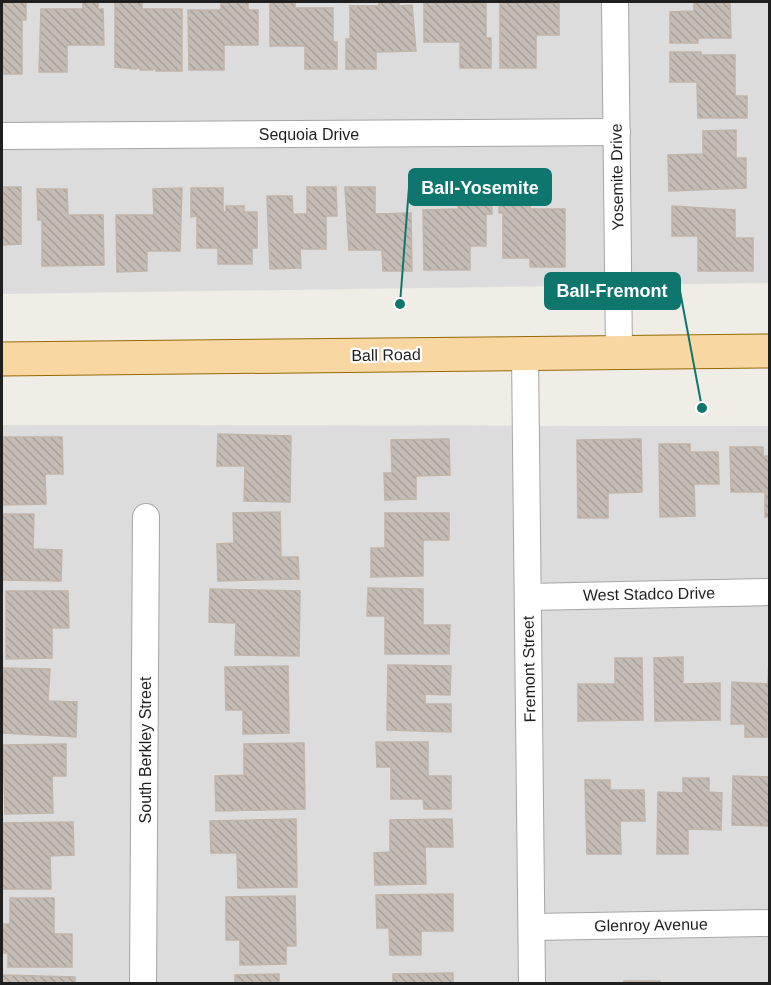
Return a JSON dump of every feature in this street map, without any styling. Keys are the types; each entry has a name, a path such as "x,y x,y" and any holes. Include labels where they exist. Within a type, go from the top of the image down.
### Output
{"main road":[{"name":"Ball Road","path":"2,359 770,351"}],"street":[{"name":"Yosemite Drive","path":"615,2 619,353"},
{"name":"Sequoia Drive","path":"2,136 617,132"},
{"name":"Fremont Street","path":"525,354 532,984"},
{"name":"South Berkley Street","path":"143,984 146,517"},
{"name":"West Stadco Drive","path":"528,597 770,592"},
{"name":"Glenroy Avenue","path":"532,927 770,923"}],"shaded area":[{"path":"2,2 769,2 769,283 2,294"},
{"path":"2,425 769,426 769,983 2,983"}],"building":[{"path":"2,2 26,2 26,20 22,20 22,74 2,74"},
{"path":"83,2 98,2 98,9 103,9 104,45 67,45 67,72 39,72 41,9 83,9"},
{"path":"115,2 142,2 142,9 182,9 182,71 156,71 156,67 153,70 140,70 140,67 136,69 115,67"},
{"path":"221,2 248,2 248,10 258,10 258,45 224,45 224,70 189,70 188,10 221,10"},
{"path":"270,2 295,2 295,8 333,8 333,42 337,42 337,69 305,69 305,46 270,46"},
{"path":"379,2 399,2 399,6 412,5 416,51 376,52 376,69 346,69 346,39 350,39 350,6 379,6"},
{"path":"424,2 486,4 486,38 491,38 491,68 460,68 460,42 424,42"},
{"path":"500,2 559,3 559,35 536,35 536,68 500,68"},
{"path":"694,2 730,2 731,38 698,38 698,43 670,43 670,12 694,11"},
{"path":"670,52 735,55 735,96 747,96 747,118 698,118 697,82 670,82"},
{"path":"736,130 736,158 746,158 746,188 669,191 668,155 703,154 703,131"},
{"path":"491,186 492,214 486,214 486,246 470,246 470,270 424,270 423,210 458,209 458,187"},
{"path":"499,186 530,186 530,209 565,209 565,267 530,267 530,258 503,258 503,213 499,213"},
{"path":"2,187 21,187 21,244 2,245"},
{"path":"307,187 336,187 337,216 326,216 326,249 300,249 301,268 270,269 267,196 292,196 293,214 307,214"},
{"path":"345,187 375,187 375,214 411,213 412,271 383,271 382,250 349,250"},
{"path":"182,188 180,251 147,251 147,271 117,272 116,215 154,215 153,189"},
{"path":"191,188 223,188 223,212 226,212 226,206 244,206 244,212 257,212 257,248 252,248 252,264 218,264 218,248 197,248 197,216 191,217"},
{"path":"37,189 67,189 68,215 103,215 104,265 42,266 42,220 38,220"},
{"path":"672,206 735,210 735,238 753,238 753,271 698,271 698,236 672,236"},
{"path":"218,434 291,436 290,502 244,501 245,466 217,466"},
{"path":"2,437 62,437 63,474 45,474 46,504 2,505"},
{"path":"449,439 450,475 416,476 416,499 385,500 384,473 392,473 391,440"},
{"path":"641,439 642,492 608,493 608,518 578,518 577,440"},
{"path":"659,444 690,444 690,452 718,452 719,484 694,484 695,516 660,517"},
{"path":"730,447 763,447 763,456 770,456 770,517 765,517 765,492 731,492"},
{"path":"280,512 281,557 298,557 299,579 218,581 217,544 234,543 233,513"},
{"path":"385,513 449,513 449,540 423,540 423,576 371,577 371,548 385,548"},
{"path":"2,514 34,514 33,549 62,550 61,581 2,580"},
{"path":"368,588 423,589 423,625 450,625 449,654 385,654 385,616 367,616"},
{"path":"210,589 300,591 299,656 235,655 236,623 209,622"},
{"path":"6,591 68,591 69,628 52,628 52,658 6,659"},
{"path":"769,656 770,719 767,719 767,737 745,737 745,724 731,724 732,682 768,684"},
{"path":"683,657 683,684 720,683 720,720 655,721 654,658"},
{"path":"615,658 642,658 643,720 578,721 578,684 615,684"},
{"path":"388,665 451,666 450,695 425,694 425,704 451,704 451,732 387,730"},
{"path":"288,666 289,733 243,734 243,710 226,710 225,667"},
{"path":"4,668 50,669 48,701 77,702 76,737 2,733"},
{"path":"376,742 428,742 428,776 451,776 451,809 424,809 423,799 391,799 391,767 377,767"},
{"path":"304,743 305,809 216,811 215,776 244,775 244,744"},
{"path":"66,744 66,776 52,776 53,813 5,814 3,745"},
{"path":"733,776 770,777 770,826 732,825"},
{"path":"683,778 709,778 709,792 722,793 721,830 688,829 688,854 657,854 658,792 683,793"},
{"path":"585,780 610,780 610,790 644,790 645,821 620,821 621,854 587,854"},
{"path":"296,819 297,887 238,888 237,853 211,853 210,821"},
{"path":"452,819 453,847 425,847 426,884 375,885 374,853 390,852 390,820"},
{"path":"73,822 74,855 50,856 51,889 2,889 2,823"},
{"path":"453,894 453,931 421,931 421,955 390,955 389,928 377,928 376,895"},
{"path":"295,896 296,946 286,946 286,964 240,965 240,940 226,940 226,897"},
{"path":"10,898 54,898 54,934 72,934 72,967 8,967 8,953 2,953 2,924 10,924"},
{"path":"453,973 453,984 393,984 393,974"},
{"path":"279,974 279,984 235,984 235,975"},
{"path":"2,975 75,977 75,984 2,984"},
{"path":"624,981 660,981 660,984 624,984"}],"place":[{"name":"Ball-Yosemite","path":"400,304"},
{"name":"Ball-Fremont","path":"702,408"}]}
